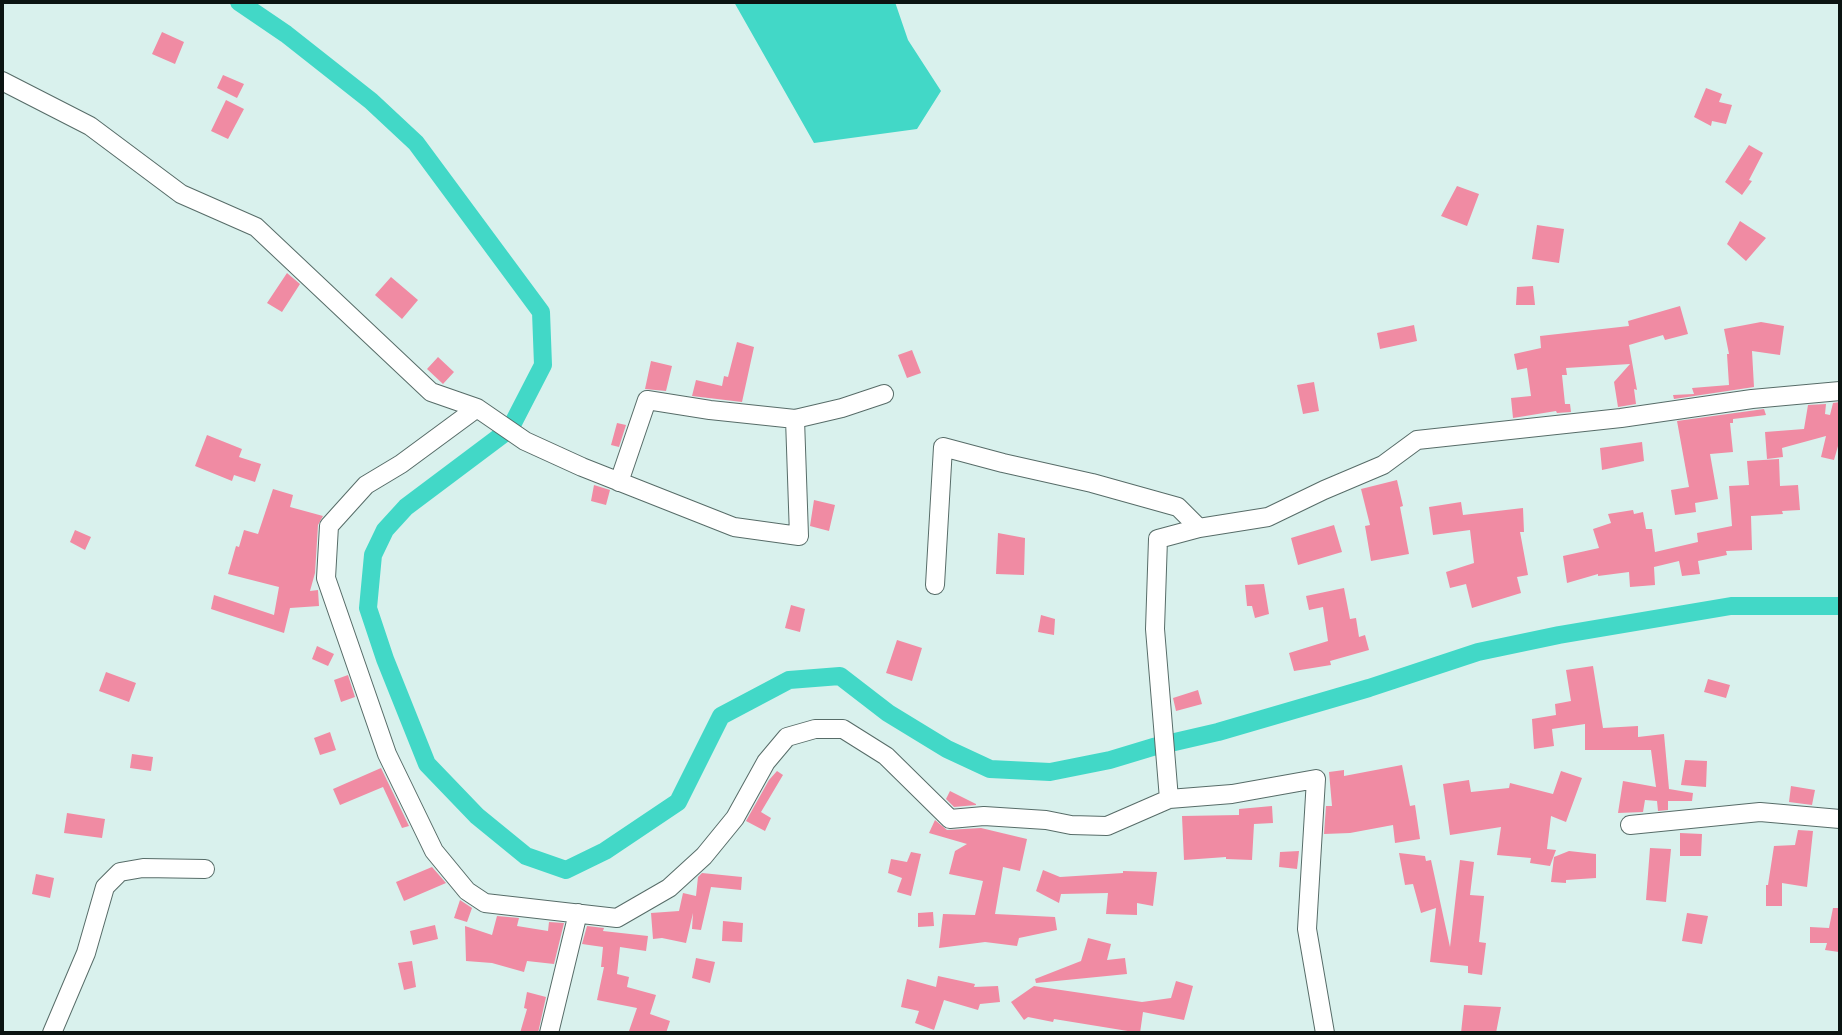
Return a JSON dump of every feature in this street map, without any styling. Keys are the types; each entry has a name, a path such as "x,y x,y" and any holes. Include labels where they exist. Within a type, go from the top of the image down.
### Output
{"street":[{"path":"2,81 90,126 181,194 256,227 431,392 477,408 525,441 619,482 734,527 799,536 795,419"},
{"path":"1169,799 1155,629 1158,539 1199,528 1268,517 1383,465 1417,440 1621,418 1752,399 1840,391"},
{"path":"619,482 647,400 795,419 842,408 884,394"},
{"path":"477,408 401,464 366,485 329,526 326,578 387,754 434,851 467,891 485,903 617,918 669,888 705,856 735,818 766,762 787,737 815,729 843,729 886,756 950,820 985,816 1046,820 1071,825 1107,825 1169,799 1232,794 1316,779 1307,929 1325,1033"},
{"path":"935,585 943,447 1178,507 1199,528"},
{"path":"1629,825 1760,812 1840,819"},
{"path":"52,1033 86,953 105,887 120,872 143,868 205,869"},
{"path":"549,1033 578,914"}],"shaded area":[{"path":"734,2 895,2 908,40 941,91 917,129 814,143"}],"building":[{"path":"162,32 184,42 175,64 152,54"},
{"path":"223,75 244,84 237,98 217,88"},
{"path":"1706,88 1722,94 1719,102 1732,105 1726,124 1712,121 1711,126 1694,117"},
{"path":"226,100 244,109 228,139 211,131"},
{"path":"1749,145 1763,153 1749,180 1752,181 1742,195 1725,182"},
{"path":"1457,186 1479,194 1467,226 1441,216"},
{"path":"1740,221 1766,238 1746,261 1727,244"},
{"path":"1537,225 1564,229 1559,263 1532,259"},
{"path":"287,273 300,284 282,312 267,303"},
{"path":"391,277 418,300 402,319 375,295"},
{"path":"1533,286 1535,305 1516,305 1517,287"},
{"path":"1680,306 1688,334 1665,340 1663,335 1629,345 1637,390 1634,389 1636,404 1618,407 1614,382 1630,364 1566,368 1567,375 1562,375 1565,404 1570,404 1571,412 1556,411 1513,418 1511,398 1531,396 1527,368 1517,370 1514,354 1541,348 1540,336 1629,326 1628,321"},
{"path":"1761,322 1784,326 1780,355 1752,351 1754,387 1674,399 1673,395 1694,394 1692,388 1729,385 1729,354 1724,329"},
{"path":"1414,325 1417,341 1380,349 1377,333"},
{"path":"737,342 754,347 742,402 692,396 696,380 722,386 724,376 728,377"},
{"path":"912,350 921,373 907,378 898,355"},
{"path":"438,357 454,372 443,384 427,369"},
{"path":"651,361 672,366 666,391 645,389"},
{"path":"1314,382 1319,411 1303,414 1297,385"},
{"path":"1840,402 1840,439 1834,460 1821,457 1826,436 1782,448 1783,457 1767,459 1765,432 1804,429 1808,405 1826,404 1825,414 1830,415 1833,403"},
{"path":"1764,409 1766,415 1733,419 1733,423 1730,423 1733,452 1710,454 1718,499 1695,503 1696,512 1675,515 1671,490 1689,487 1677,421"},
{"path":"617,423 626,425 619,447 611,445"},
{"path":"207,435 242,449 239,457 261,464 255,482 234,475 232,481 195,466"},
{"path":"1642,442 1644,461 1602,470 1600,448"},
{"path":"1779,459 1780,486 1798,485 1800,510 1751,516 1752,550 1726,551 1727,555 1698,561 1700,574 1682,576 1679,561 1654,567 1655,585 1630,587 1629,572 1598,574 1567,583 1563,556 1599,548 1593,529 1611,523 1608,514 1633,510 1634,514 1643,512 1646,529 1652,529 1655,552 1698,542 1697,533 1732,526 1729,486 1749,485 1747,461"},
{"path":"1397,480 1409,554 1371,561 1365,526 1370,525 1361,489"},
{"path":"594,485 610,490 606,505 591,501"},
{"path":"273,489 293,495 290,507 323,516 318,525 315,573 310,591 318,590 319,606 290,608 284,633 211,609 214,595 274,615 279,587 228,574 244,530 258,534"},
{"path":"814,500 835,505 829,531 810,526"},
{"path":"1461,502 1463,515 1523,508 1524,532 1520,532 1528,575 1517,577 1521,593 1472,608 1466,584 1450,588 1446,572 1474,563 1470,530 1433,535 1429,507"},
{"path":"1334,525 1342,552 1298,565 1291,538"},
{"path":"75,530 91,537 85,550 70,542"},
{"path":"998,533 1025,538 1024,575 996,574"},
{"path":"1264,584 1269,614 1255,618 1252,606 1247,606 1245,585"},
{"path":"1344,588 1350,619 1356,618 1359,637 1365,635 1369,650 1330,661 1331,665 1294,671 1289,653 1328,641 1323,607 1309,610 1306,596"},
{"path":"791,605 805,609 800,632 785,628"},
{"path":"1041,615 1055,619 1054,635 1038,632"},
{"path":"897,640 922,648 912,681 886,673"},
{"path":"317,646 334,654 328,666 312,659"},
{"path":"1593,666 1603,728 1638,726 1638,737 1664,734 1669,789 1693,793 1692,801 1668,801 1668,810 1658,811 1657,801 1645,800 1643,812 1618,813 1623,781 1656,787 1651,750 1585,750 1585,724 1552,729 1554,746 1534,749 1532,719 1556,715 1555,704 1571,701 1566,670"},
{"path":"106,672 136,683 129,702 99,691"},
{"path":"348,675 355,697 341,702 334,680"},
{"path":"1708,679 1730,685 1726,698 1704,692"},
{"path":"1198,690 1202,704 1176,711 1173,698"},
{"path":"330,732 336,750 320,755 314,738"},
{"path":"132,754 153,757 151,771 130,768"},
{"path":"1685,760 1707,761 1706,787 1681,785"},
{"path":"1402,765 1410,806 1415,805 1420,839 1395,843 1393,825 1350,833 1324,834 1326,806 1332,806 1329,772 1344,770 1344,776"},
{"path":"381,768 409,826 402,828 383,787 340,805 333,789"},
{"path":"777,771 783,775 761,812 771,818 765,831 746,821"},
{"path":"1561,771 1582,778 1566,822 1551,816 1547,849 1556,850 1550,866 1530,863 1531,858 1497,855 1501,827 1450,835 1443,784 1469,780 1471,792 1509,788 1510,783 1553,794"},
{"path":"1791,786 1815,790 1812,805 1789,802"},
{"path":"950,791 976,805 954,807 946,799"},
{"path":"1272,806 1273,823 1254,824 1252,860 1226,857 1184,860 1182,816 1239,815 1239,809"},
{"path":"67,813 105,819 102,838 64,833"},
{"path":"935,820 947,830 981,828 1027,839 1020,871 1003,867 995,914 1055,917 1057,930 1019,938 1017,946 985,942 939,948 943,914 975,915 983,881 949,874 955,851 967,844 929,833"},
{"path":"1798,830 1813,831 1807,887 1782,883 1782,906 1766,906 1766,885 1774,846 1795,845"},
{"path":"1680,833 1702,834 1701,856 1680,856"},
{"path":"1650,848 1671,849 1666,902 1646,900"},
{"path":"1299,851 1297,869 1279,867 1280,852"},
{"path":"1569,851 1596,854 1596,878 1566,880 1566,883 1551,882 1554,857"},
{"path":"911,852 921,854 911,896 897,892 902,878 888,873 891,859 907,862"},
{"path":"1399,853 1425,856 1426,861 1431,860 1450,947 1460,860 1474,862 1470,895 1484,896 1479,942 1486,943 1482,975 1468,973 1468,966 1430,962 1436,908 1421,913 1413,884 1405,885"},
{"path":"432,867 446,883 404,901 396,882"},
{"path":"1043,870 1060,877 1123,871 1157,872 1153,906 1137,903 1137,915 1106,914 1108,893 1061,894 1059,903 1036,891"},
{"path":"702,873 742,877 741,890 711,887 701,930 692,929 693,913 686,943 653,939 651,913 679,911 683,893 696,896 698,877"},
{"path":"36,874 54,878 50,898 32,894"},
{"path":"460,900 472,908 467,922 454,918"},
{"path":"1833,908 1840,908 1839,952 1825,950 1827,943 1810,943 1810,927 1829,928"},
{"path":"933,912 934,926 918,927 918,913"},
{"path":"1687,913 1708,916 1702,944 1682,941"},
{"path":"497,916 519,918 517,926 548,931 549,922 564,923 554,964 527,961 524,972 492,963 466,961 465,926 492,935"},
{"path":"723,921 743,923 742,942 722,941"},
{"path":"435,925 438,939 413,945 410,931"},
{"path":"587,926 604,928 603,931 648,936 646,951 620,947 617,974 629,977 627,987 656,995 650,1014 670,1021 666,1033 629,1031 637,1008 597,1000 604,967 601,967 603,947 582,944"},
{"path":"1088,938 1111,944 1107,960 1125,958 1127,974 1036,983 1035,979 1081,961"},
{"path":"696,958 715,962 710,983 692,978"},
{"path":"412,961 416,987 404,990 398,963"},
{"path":"938,976 975,984 974,987 998,986 1000,1002 980,1004 978,1010 944,1000 934,1030 915,1023 919,1011 901,1007 907,979 936,987"},
{"path":"1176,981 1193,986 1184,1020 1143,1012 1140,1033 1054,1019 1053,1022 1028,1017 1024,1020 1011,1002 1034,986 1142,1002 1171,998"},
{"path":"527,992 546,997 538,1033 520,1033 527,1009 524,1008"},
{"path":"1464,1005 1501,1007 1496,1033 1461,1033"}],"waterway":[{"path":"239,2 286,34 371,101 416,143 541,312 543,365 510,429 406,507 385,530 373,555 368,608 385,659 427,764 477,816 526,856 566,870 605,851 678,802 721,716 789,680 840,676 888,713 947,749 990,769 1050,772 1110,760 1218,732 1369,688 1478,652 1559,635 1731,606 1840,606"}]}
